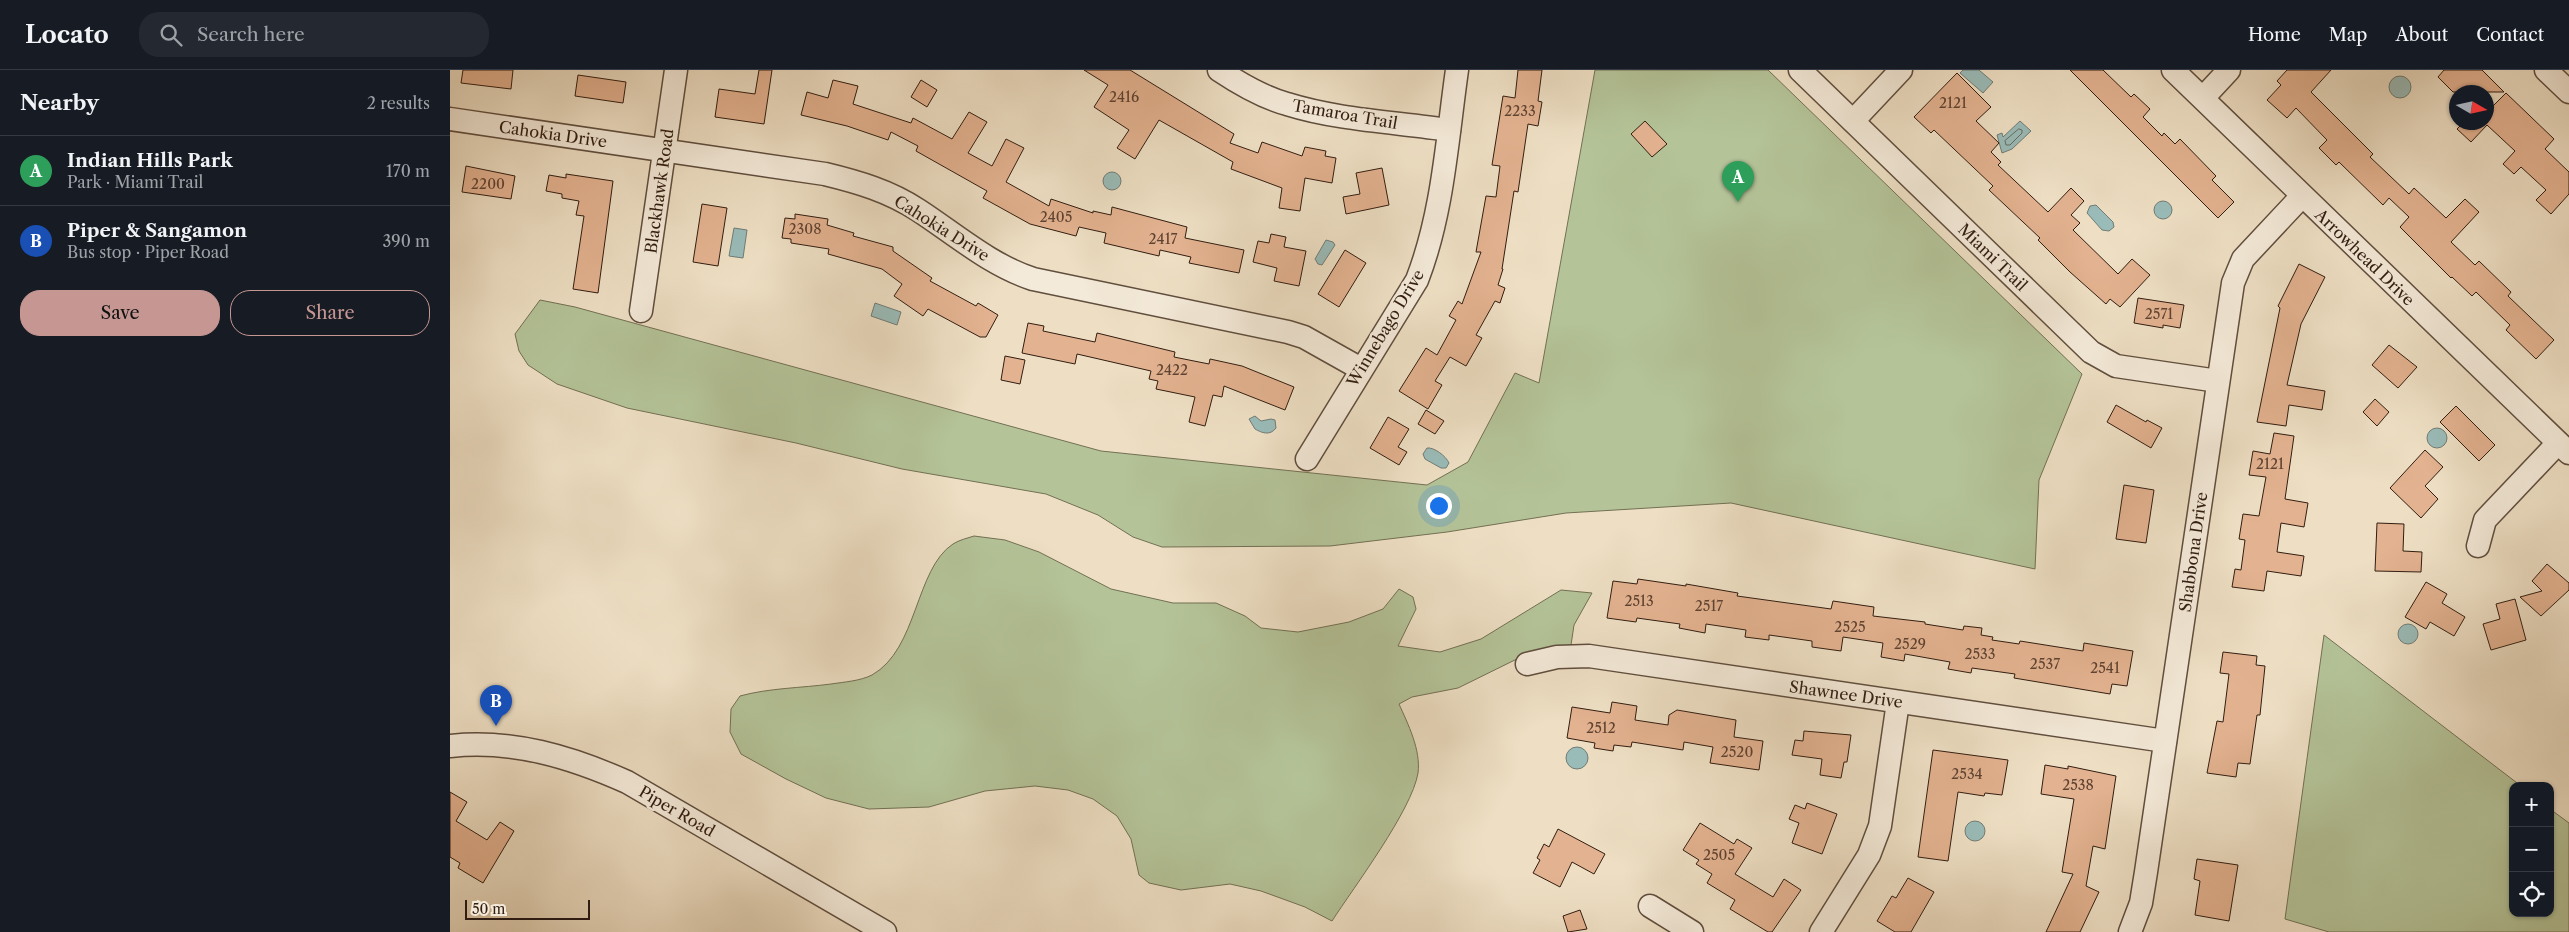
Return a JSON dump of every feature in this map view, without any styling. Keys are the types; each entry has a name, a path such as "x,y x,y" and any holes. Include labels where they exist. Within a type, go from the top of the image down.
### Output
{"street":[{"name":"Blackhawk Road","path":"641,311 676,70"},
{"name":"Tamaroa Trail","path":"1219,70 1241,84 1286,104 1312,111 1449,130"},
{"name":"Winnebago Drive","path":"1307,459 1417,280 1429,250 1436,217 1457,70"},
{"name":"Miami Trail","path":"1800,70 2091,352 2116,366 2218,381"},
{"path":"1853,121 1900,70"},
{"name":"Arrowhead Drive","path":"2173,70 2563,448 2485,520 2478,546"},
{"path":"2203,98 2230,70"},
{"path":"2546,70 2569,92"},
{"name":"Cahokia Drive","path":"450,119 825,174 853,180 917,209 1010,272 1032,279 1304,336 1361,369"},
{"name":"Shabbona Drive","path":"2130,932 2141,903 2233,283 2242,259 2302,196"},
{"name":"Shawnee Drive","path":"1527,664 1557,657 1589,656 2165,741"},
{"path":"1821,932 1869,855 1880,826 1898,702"},
{"name":"Piper Road","path":"450,746 491,745 516,747 568,758 602,771 627,782 885,932"},
{"path":"1650,906 1692,932"}],"green space":[{"path":"1595,70 1768,70 2082,374 2039,480 2035,569 1731,503 1566,513 1447,532 1330,546 1162,547 1133,537 1098,515 1046,494 902,469 796,443 627,408 557,384 528,365 519,351 515,334 540,300 575,307 1101,451 1427,485 1468,462 1515,373 1539,383"},
{"path":"974,536 1005,540 1039,552 1111,589 1173,603 1216,603 1245,616 1261,628 1298,632 1349,622 1383,609 1399,589 1413,597 1416,609 1398,646 1440,652 1481,639 1561,590 1592,593 1574,625 1571,645 1525,655 1458,688 1412,697 1399,704 1416,746 1418,773 1405,807 1394,827 1332,921 1305,907 1261,891 1230,884 1181,890 1149,883 1139,875 1131,839 1117,816 1093,799 1068,790 1035,786 985,791 929,807 869,809 826,798 786,779 741,754 730,732 731,709 740,696 751,693 847,682 872,675 887,663 899,647 931,571 940,556 953,544"},
{"path":"2324,635 2516,782 2509,782 2509,917 2554,917 2554,812 2569,823 2569,932 2329,932 2285,919"}],"water":[{"path":"1963,70 1979,70 1993,82 1983,93 1960,73"},
{"path":"2400,76 2408,79 2411,87 2408,95 2400,98 2392,95 2389,87 2392,79"},
{"path":"2020,121 2031,131 2012,149 2002,153 1997,135 2002,133 2003,137"},
{"path":"1108,172 1116,172 1121,177 1119,188 1108,190 1103,185 1103,177"},
{"path":"2163,201 2171,206 2172,210 2167,218 2163,219 2155,214 2154,210 2159,202"},
{"path":"2096,205 2113,222 2114,227 2109,231 2102,230 2087,213 2090,206"},
{"path":"734,228 747,230 743,258 729,256"},
{"path":"1326,240 1333,242 1335,245 1322,265 1318,264 1315,259"},
{"path":"875,303 901,312 897,325 871,316"},
{"path":"1255,416 1261,421 1275,420 1276,428 1274,431 1263,433 1255,429 1249,419"},
{"path":"2437,428 2444,431 2447,438 2444,445 2437,448 2430,445 2427,438 2430,431"},
{"path":"1427,448 1436,450 1445,458 1449,463 1446,468 1441,468 1425,459 1423,454"},
{"path":"2404,624 2412,624 2418,630 2418,638 2412,644 2404,644 2398,638 2398,630"},
{"path":"1577,747 1585,750 1588,758 1585,766 1577,769 1569,766 1566,758 1569,750"},
{"path":"1975,821 1982,824 1985,831 1982,838 1975,841 1968,838 1965,831 1968,824"}],"building":[{"path":"463,70 513,70 511,89 461,83"},
{"path":"759,70 772,70 764,124 715,117 719,89 755,94"},
{"path":"1084,70 1130,70 1234,134 1230,143 1258,153 1262,142 1302,156 1305,147 1326,151 1325,156 1336,158 1332,183 1305,178 1300,211 1279,208 1282,188 1231,169 1233,162 1159,120 1135,159 1117,148 1129,130 1094,107 1108,85"},
{"path":"1518,70 1542,70 1538,101 1542,102 1538,126 1528,124 1518,192 1514,191 1503,269 1498,285 1505,288 1500,303 1495,301 1476,335 1482,338 1466,366 1450,357 1435,381 1442,385 1428,409 1399,391 1426,348 1437,355 1456,320 1449,316 1458,301 1462,304 1481,252 1476,252 1486,196 1496,197 1500,166 1492,165 1503,96 1515,98"},
{"path":"2070,70 2103,70 2131,97 2134,94 2150,109 2143,117 2162,136 2164,133 2175,144 2180,139 2216,176 2212,180 2234,202 2218,218"},
{"path":"2287,70 2331,70 2311,92 2373,154 2370,157 2409,194 2414,188 2446,218 2465,199 2479,212 2451,242 2475,265 2479,261 2511,292 2508,296 2554,340 2536,359 2506,330 2510,325 2476,292 2472,296 2451,278 2400,227 2409,217 2389,198 2383,205 2339,162 2336,165 2319,148 2327,140 2296,108 2287,118 2267,100 2281,85 2277,81"},
{"path":"2444,70 2482,70 2504,92 2494,92 2494,85 2449,85 2449,88 2438,77"},
{"path":"1957,73 1991,107 1976,121 1999,143 1991,152 2001,162 1998,165 2048,212 2071,188 2084,201 2071,215 2080,223 2073,230 2118,274 2132,259 2150,275 2120,307 2110,299 2106,304 2070,272 2038,240 2040,238 1989,190 1993,186 1934,130 1931,133 1914,117"},
{"path":"578,75 626,82 623,103 575,96"},
{"path":"833,80 858,86 853,104 911,123 913,118 952,139 969,112 987,122 968,153 992,166 1006,139 1024,148 1006,182 1049,206 1051,199 1093,213 1093,211 1111,215 1112,207 1187,227 1185,238 1244,250 1239,273 1189,263 1191,257 1160,250 1159,256 1104,243 1106,233 1079,227 1076,236 1030,224 983,198 987,191 916,151 918,146 891,132 888,140 847,126 801,115 807,92 828,98"},
{"path":"921,80 937,90 927,107 911,97"},
{"path":"2506,93 2554,139 2545,149 2569,172 2569,194 2551,214 2536,200 2546,190 2521,167 2514,174 2503,164 2515,151 2492,130 2494,130 2494,105"},
{"path":"1645,121 1667,144 1652,157 1631,134"},
{"path":"2458,130 2482,130 2471,142"},
{"path":"466,166 515,176 511,199 462,192"},
{"path":"1382,168 1389,205 1346,214 1343,197 1360,194 1356,173"},
{"path":"566,174 613,181 598,293 573,289 584,216 576,215 579,201 562,198 562,194 546,191 549,175 566,178"},
{"path":"702,204 727,208 718,266 693,262"},
{"path":"795,214 828,219 827,225 854,233 853,236 893,247 893,251 932,278 930,281 976,306 978,303 998,315 986,337 980,337 928,309 923,316 894,296 902,284 882,269 828,254 829,249 791,243 791,239 782,238 785,218 795,219"},
{"path":"1271,234 1286,237 1284,247 1306,251 1299,286 1274,281 1277,268 1253,262 1258,241 1269,243"},
{"path":"1345,250 1366,263 1339,307 1318,294"},
{"path":"2299,264 2325,277 2301,324 2287,385 2325,391 2322,410 2289,405 2286,426 2257,422 2280,308 2278,306"},
{"path":"2138,298 2184,305 2180,328 2163,325 2163,328 2134,323"},
{"path":"1028,323 1044,326 1043,331 1095,342 1097,333 1175,352 1174,357 1209,364 1210,359 1242,366 1294,387 1285,410 1224,386 1222,397 1213,395 1205,426 1189,422 1195,397 1156,389 1158,381 1149,379 1151,371 1077,354 1075,364 1022,353"},
{"path":"2389,345 2417,367 2398,388 2372,365"},
{"path":"1005,356 1025,360 1020,384 1001,380"},
{"path":"2375,399 2389,412 2377,426 2363,412"},
{"path":"2116,405 2146,422 2147,420 2162,428 2151,448 2107,422"},
{"path":"2456,406 2495,445 2479,461 2440,422"},
{"path":"1426,410 1444,421 1435,434 1418,424"},
{"path":"1388,417 1409,429 1398,447 1407,452 1399,465 1370,448"},
{"path":"2274,433 2294,436 2285,499 2308,503 2304,527 2281,523 2277,552 2304,556 2301,576 2267,571 2264,591 2232,587 2235,569 2241,570 2245,540 2239,539 2243,514 2259,516 2266,477 2249,475 2253,451 2270,454"},
{"path":"2425,450 2443,467 2425,486 2438,499 2421,518 2390,488"},
{"path":"2124,485 2154,490 2146,543 2116,539"},
{"path":"2377,523 2404,524 2403,551 2422,552 2421,572 2375,571"},
{"path":"2547,564 2569,583 2569,590 2541,616 2520,597 2542,591 2532,581"},
{"path":"1638,579 1686,586 1686,584 1738,593 1737,596 1831,609 1833,601 1874,607 1873,616 1925,622 1925,624 1963,630 1964,626 1982,628 1981,635 1993,637 1992,640 2019,644 2020,641 2083,651 2084,643 2133,651 2127,686 2112,684 2110,694 2014,678 2015,674 1972,668 1971,673 1948,669 1950,662 1905,654 1904,661 1881,657 1883,643 1843,637 1841,651 1812,647 1812,641 1769,635 1769,640 1745,637 1746,630 1706,624 1705,633 1679,628 1680,624 1637,618 1636,622 1607,618 1613,581 1637,584"},
{"path":"2426,582 2447,594 2442,603 2465,617 2454,636 2430,622 2426,629 2405,617"},
{"path":"2515,599 2526,640 2491,650 2483,624 2500,619 2496,604"},
{"path":"2223,652 2257,656 2256,665 2265,666 2260,715 2257,715 2250,764 2238,763 2236,777 2207,773 2217,721 2223,722 2229,674 2220,673"},
{"path":"1612,702 1637,706 1635,720 1668,725 1669,715 1677,710 1736,720 1734,737 1763,741 1759,770 1710,763 1713,747 1684,742 1683,750 1632,742 1631,747 1614,745 1613,751 1594,748 1595,743 1567,738 1572,707 1610,713"},
{"path":"1804,731 1851,735 1847,762 1844,762 1841,778 1820,775 1822,759 1792,755 1795,740 1803,741"},
{"path":"1933,750 2008,760 2002,795 1985,793 1984,796 1958,792 1948,861 1918,857"},
{"path":"2045,765 2068,769 2068,766 2116,776 2105,849 2093,846 2086,886 2099,892 2080,932 2046,932 2073,874 2062,872 2074,799 2041,794"},
{"path":"450,792 467,802 456,821 487,840 500,822 514,831 483,883 458,868 460,863 450,857"},
{"path":"1807,803 1837,814 1822,854 1792,843 1799,823 1789,819 1795,805 1805,809"},
{"path":"1700,823 1734,844 1737,839 1752,848 1735,874 1773,897 1784,879 1801,890 1772,932 1768,932 1730,909 1735,900 1707,883 1712,874 1696,864 1699,860 1683,850"},
{"path":"1558,829 1605,854 1594,874 1572,862 1560,887 1533,873 1540,860 1537,858 1544,844 1549,847"},
{"path":"2197,859 2238,865 2229,921 2195,915 2200,881 2194,879"},
{"path":"1908,878 1934,892 1911,932 1895,932 1877,921 1892,896 1896,898"},
{"path":"1580,910 1587,929 1568,932 1563,916"}],"place":[{"name":"Indian Hills Park","path":"1738,202"},
{"name":"Piper & Sangamon","path":"496,726"}]}
